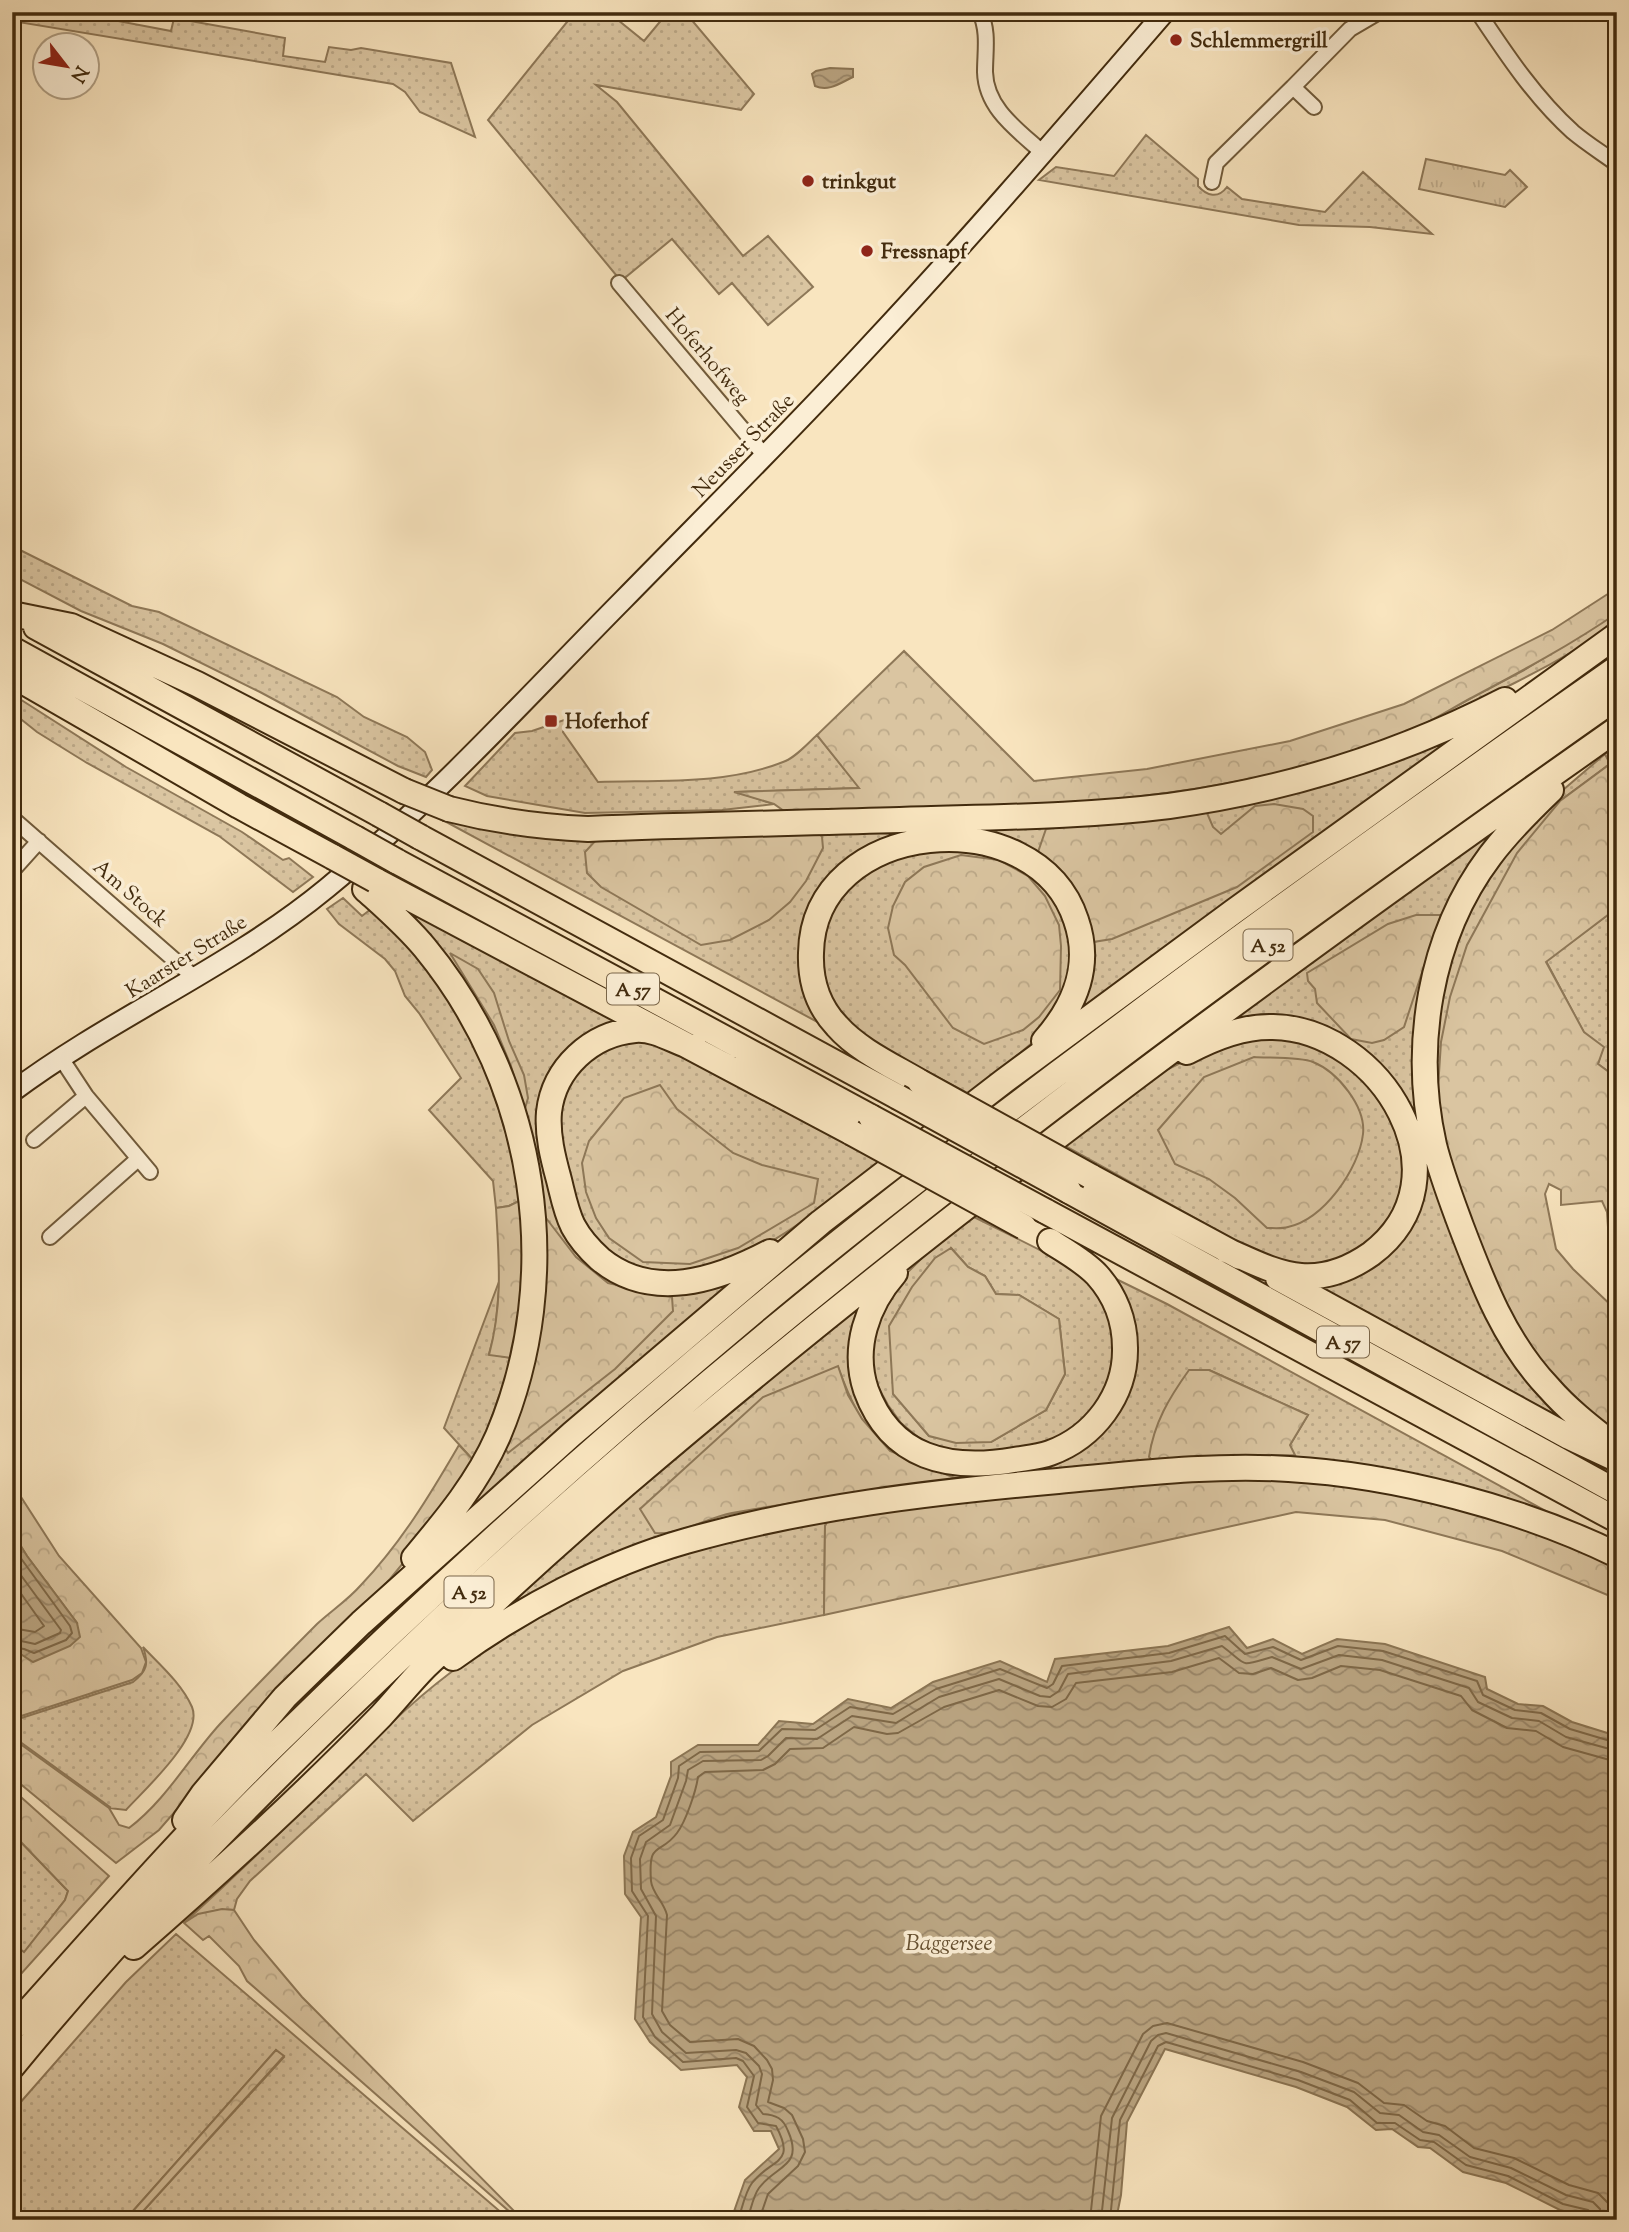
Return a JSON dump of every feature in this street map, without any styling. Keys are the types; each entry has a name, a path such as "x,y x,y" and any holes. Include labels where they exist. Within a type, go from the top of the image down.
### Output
{"highway":[{"path":"12,614 71,626 197,684 404,791 449,809 491,820 540,827 588,829 1033,816 1170,806 1318,775 1419,740 1476,715 1594,650"},
{"name":"A 57","path":"12,614 1617,1492"},
{"path":"130,1897 204,1794 285,1697 361,1623 572,1434 821,1222 1004,1081 1233,912 1617,635"},
{"name":"A 57","path":"12,649 396,861 1617,1520"},
{"name":"A 52","path":"12,2029 130,1897 274,1745 420,1605 588,1453 762,1305 982,1131 1223,949 1617,668"},
{"path":"12,675 239,806 330,869 370,884 695,1048 1050,1241 1244,1320"},
{"name":"A 52","path":"12,2067 49,2021 242,1813 440,1619 607,1468 782,1319 948,1187 1262,949 1617,697"},
{"path":"49,2021 247,1848 422,1671 499,1598 624,1486 804,1334 1275,972 1617,730"},
{"path":"1617,730 1536,804 1489,857 1472,884 1455,914 1442,948 1426,1028 1424,1070 1427,1108 1441,1168 1480,1279 1497,1314 1518,1349 1547,1387 1578,1417 1617,1448"},
{"path":"1004,1081 1064,1017 1081,978 1081,933 1064,893 1048,874 1028,859 974,842 921,840 896,846 859,865 842,879 828,897 817,919 811,942 810,965 814,989 824,1011 838,1028 854,1041 920,1082 1090,1176 1569,1437 1617,1460"},
{"path":"361,1623 440,1527 480,1469 497,1438 524,1357 531,1303 535,1227 523,1141 494,1060 447,977 370,884"},
{"path":"683,979 893,1066"},
{"path":"1128,1083 1198,1046 1227,1034 1253,1028 1275,1027 1300,1030 1345,1049 1364,1065 1401,1111 1413,1146 1413,1187 1406,1209 1394,1231 1362,1261 1340,1271 1303,1276 1283,1273 1226,1250"},
{"path":"695,1048 656,1033 638,1030 617,1032 598,1040 579,1054 564,1071 554,1090 549,1131 565,1207 574,1228 589,1249 612,1269 637,1279 660,1284 685,1284 740,1268 821,1222"},
{"path":"923,1241 888,1281 870,1309 862,1339 865,1386 877,1412 902,1441 936,1460 974,1466 1041,1456 1068,1444 1094,1425 1110,1405 1119,1384 1126,1352 1118,1308 1107,1287 1095,1273 1050,1241"},
{"path":"381,1715 445,1663 513,1619 622,1564 683,1542 768,1520 991,1487 1197,1469 1289,1469 1375,1479 1450,1496 1530,1519 1583,1538 1617,1555"}],"main road":[{"name":"Neusser Straße","path":"330,869 380,844 765,456 881,335 1044,153 1165,12"},
{"name":"Kaarster Straße","path":"12,1092 61,1058 256,941 330,869"}],"street":[{"path":"980,12 986,33 988,90 993,104 1004,118 1044,153"},
{"path":"1212,182 1216,163 1350,29 1379,12"},
{"path":"1478,12 1519,72 1557,116 1617,164"},
{"path":"1293,87 1314,107"},
{"name":"Hoferhofweg","path":"619,283 765,456"},
{"name":"Am Stock","path":"12,818 195,978"},
{"path":"12,871 39,841"},
{"path":"61,1058 86,1096 150,1172"},
{"path":"34,1140 86,1096"},
{"path":"50,1237 138,1158"}],"green space":[{"path":"12,12 120,12 118,21 171,31 175,14 185,20 285,38 283,56 325,62 329,47 351,50 361,48 451,63 475,137 420,112 405,92 393,84 102,36 102,32 79,32 12,21"},
{"path":"575,12 608,12 644,41 668,12 685,12 754,94 741,110 596,85 617,102 743,256 768,236 813,287 768,325 732,283 719,294 672,239 621,281 488,120"},
{"path":"1146,135 1198,179 1201,189 1212,195 1224,191 1227,187 1242,199 1325,212 1363,172 1432,234 1370,227 1299,225 1039,180 1056,167 1114,176"},
{"path":"1426,159 1505,175 1510,170 1527,187 1505,207 1419,189"},
{"path":"12,546 132,606 159,612 337,697 364,717 407,737 425,752 432,770 426,777 398,766 163,644 81,611 12,575"},
{"path":"1617,588 1617,613 1545,658 1430,721 1405,733 1331,759 1255,778 1177,792 1099,800 941,809 784,811 774,804 734,792 859,788 817,735 904,651 1034,781 1147,769 1290,741 1404,704 1552,630"},
{"path":"1617,613 1617,623 1567,655 1488,696 1407,732 1526,669"},
{"path":"12,694 126,767 242,832 283,860 289,858 313,877 293,892 219,836 87,763 37,732 12,712"},
{"path":"567,719 563,732 598,782 691,780 738,775 787,760 817,735 860,788 737,792 774,804 722,810 585,813 487,796 465,786 515,733 532,731"},
{"path":"1475,723 1084,1007 1079,1003 1064,883 937,832 819,900 823,1025 439,818 504,829 1113,817"},
{"path":"1614,747 1617,749 1617,908 1546,962 1584,1032 1604,1047 1598,1064 1617,1078 1617,1129 1614,1130 1617,1242 1609,1242 1607,1212 1602,1201 1561,1205 1561,1190 1549,1184 1545,1194 1556,1249 1617,1311 1617,1435 1556,1380 1529,1348 1506,1311 1455,1181 1437,1104 1441,1042 1450,997 1467,945 1517,853 1560,801 1610,764 1605,754"},
{"path":"1605,754 1611,763 1560,801 1437,1104 1435,1043 1447,966 1465,917 1497,863 1563,790"},
{"path":"1274,804 1303,809 1313,816 1313,832 1237,887 1112,939 1093,942 1073,893 1058,874 1037,855 1046,829 1194,811 1207,813 1213,827 1221,834 1255,806"},
{"path":"1505,820 1486,850 1419,1040 1576,1426 1307,1285 1338,1280 1423,1175 1358,1050 1230,1024 1229,1019"},
{"path":"815,828 822,837 823,848 806,881 790,902 769,920 730,940 701,945 601,887 587,873 585,852 597,839"},
{"path":"922,850 970,851 1000,858 1043,884 1068,925 1072,949 1070,979 1039,1037 971,1095 864,1038 844,1020 829,993 822,963 823,936 832,909 845,890 883,863"},
{"path":"961,855 999,860 1028,876 1045,896 1059,925 1060,990 1039,1017 1023,1030 984,1044 953,1028 905,965 894,955 888,928 893,906 905,882 924,867"},
{"path":"343,898 362,916 371,909 402,939 452,1005 488,1078 501,1117 521,1200 496,1208 493,1181 429,1110 461,1078 405,996 395,971 385,959 339,924 327,909"},
{"path":"1617,908 1617,1078 1598,1064 1603,1047 1584,1033 1546,961"},
{"path":"413,912 463,941 628,1022 571,1047 546,1167 611,1274 737,1279 465,1514 541,1269 476,1001 442,949 415,919"},
{"path":"1416,915 1441,915 1404,1027 1384,1040 1372,1043 1351,1039 1317,1003 1315,989 1308,981 1307,973 1388,924"},
{"path":"450,953 478,969 494,993 509,1041 524,1075 528,1098 524,1112 511,1066 494,1025"},
{"path":"1254,1037 1312,1043 1343,1062 1381,1101 1398,1133 1406,1167 1404,1185 1397,1203 1375,1236 1361,1249 1345,1258 1328,1263 1302,1264 1260,1254 1062,1144 1162,1072 1195,1056"},
{"path":"625,1041 660,1043 882,1162 778,1238 733,1261 690,1272 652,1270 635,1265 604,1246 580,1214 560,1137 560,1111 573,1076 589,1059"},
{"path":"1254,1057 1301,1059 1322,1067 1349,1092 1363,1124 1355,1162 1338,1191 1314,1214 1286,1228 1267,1228 1235,1198 1209,1179 1175,1164 1158,1130 1204,1077"},
{"path":"660,1085 677,1109 733,1153 762,1165 818,1179 814,1203 738,1248 690,1264 643,1262 609,1238 596,1218 586,1192 582,1163 589,1141 624,1098"},
{"path":"521,1200 524,1273 512,1358 489,1355 498,1299 496,1208"},
{"path":"974,1217 1068,1264 1100,1293 1113,1326 1115,1366 1095,1412 1060,1440 987,1454 939,1448 919,1438 901,1423 876,1383 871,1357 874,1327 906,1274 933,1247","holes":["951,1248 968,1267 985,1276 996,1294 1019,1295 1059,1319 1065,1374 1046,1410 991,1442 929,1436 893,1393"]},
{"path":"546,1218 576,1257 608,1283 672,1297 673,1311 615,1369 508,1453 503,1445 543,1297"},
{"path":"951,1248 968,1267 985,1276 996,1294 1019,1295 1059,1319 1065,1374 1046,1410 991,1442 956,1443 929,1436 893,1394 889,1326 912,1287 935,1258"},
{"path":"1114,1278 1167,1304 1564,1521 1503,1501 766,1515 485,1627 668,1463 856,1305 861,1307 852,1351 909,1455 1041,1462 1116,1409","holes":["838,1367 858,1412 880,1443 896,1456 960,1481 801,1500 713,1517 669,1534","1209,1370 1308,1415 1290,1445"]},
{"path":"500,1279 495,1332 489,1354 512,1358 474,1461 444,1428"},
{"path":"838,1366 848,1395 862,1419 890,1451 962,1481 761,1508 722,1515 684,1529 655,1533 640,1509 763,1397"},
{"path":"1189,1370 1209,1370 1308,1415 1290,1445 1295,1455 1155,1463 1149,1457 1159,1422"},
{"path":"459,1445 474,1461 418,1545 390,1579 277,1694 159,1830 116,1863 12,1777 12,1738 109,1808 119,1825 129,1828 154,1805 232,1711 317,1624 351,1596 376,1569 414,1518"},
{"path":"1250,1477 1371,1487 1487,1512 1617,1563 1617,1599 1502,1551 1385,1520 1296,1512 824,1615 825,1526 828,1520 1039,1493"},
{"path":"12,1483 59,1556 141,1648 146,1662 142,1673 132,1680 12,1719 12,1654 22,1655 77,1623 12,1532"},
{"path":"828,1520 825,1526 824,1615 717,1637 623,1671 532,1725 413,1821 366,1774 250,1881 237,1899 234,1910 208,1912 184,1923 401,1714 433,1686 494,1642 583,1593 630,1573 726,1542"},
{"path":"143,1647 183,1690 192,1707 193,1719 189,1732 171,1762 146,1789 126,1810 109,1808 12,1736 12,1721 133,1682 146,1667"},
{"path":"12,1789 109,1876 12,1984 12,1943 24,1952 65,1900 68,1891 20,1841 12,1829"},
{"path":"12,1829 20,1841 68,1891 65,1900 24,1953 12,1943"},
{"path":"222,1909 234,1910 254,1940 302,1997 523,2220 519,2220 247,1981 239,1966 209,1936 203,1940 184,1923 198,1914"},
{"path":"176,1934 510,2220 135,2220 284,2057 276,2050 125,2220 12,2220 12,2112 126,1982"},
{"path":"276,2050 284,2056 135,2220 125,2220"}],"water":[{"path":"830,68 853,69 853,77 830,87 815,86 812,74"},
{"path":"12,1532 77,1623 80,1637 70,1646 33,1662 22,1655 12,1654"},
{"name":"Baggersee","path":"1229,1627 1247,1648 1273,1639 1302,1654 1337,1639 1385,1644 1485,1677 1487,1689 1518,1704 1543,1706 1572,1722 1617,1736 1617,2220 1600,2220 1560,2210 1506,2183 1463,2172 1430,2148 1418,2147 1392,2129 1376,2130 1347,2107 1296,2087 1165,2049 1127,2122 1121,2195 1116,2220 731,2220 745,2180 779,2149 771,2131 754,2131 739,2107 747,2077 737,2065 681,2070 650,2042 635,2019 641,1917 625,1894 624,1856 633,1832 656,1817 671,1776 671,1762 698,1745 758,1745 779,1721 813,1724 848,1699 891,1708 933,1682 1000,1661 1047,1682 1055,1659 1168,1646"}],"place":[{"name":"Schlemmergrill","path":"1176,40"},
{"name":"trinkgut","path":"808,181"},
{"name":"Fressnapf","path":"867,251"},
{"name":"Hoferhof","path":"551,721"}]}
